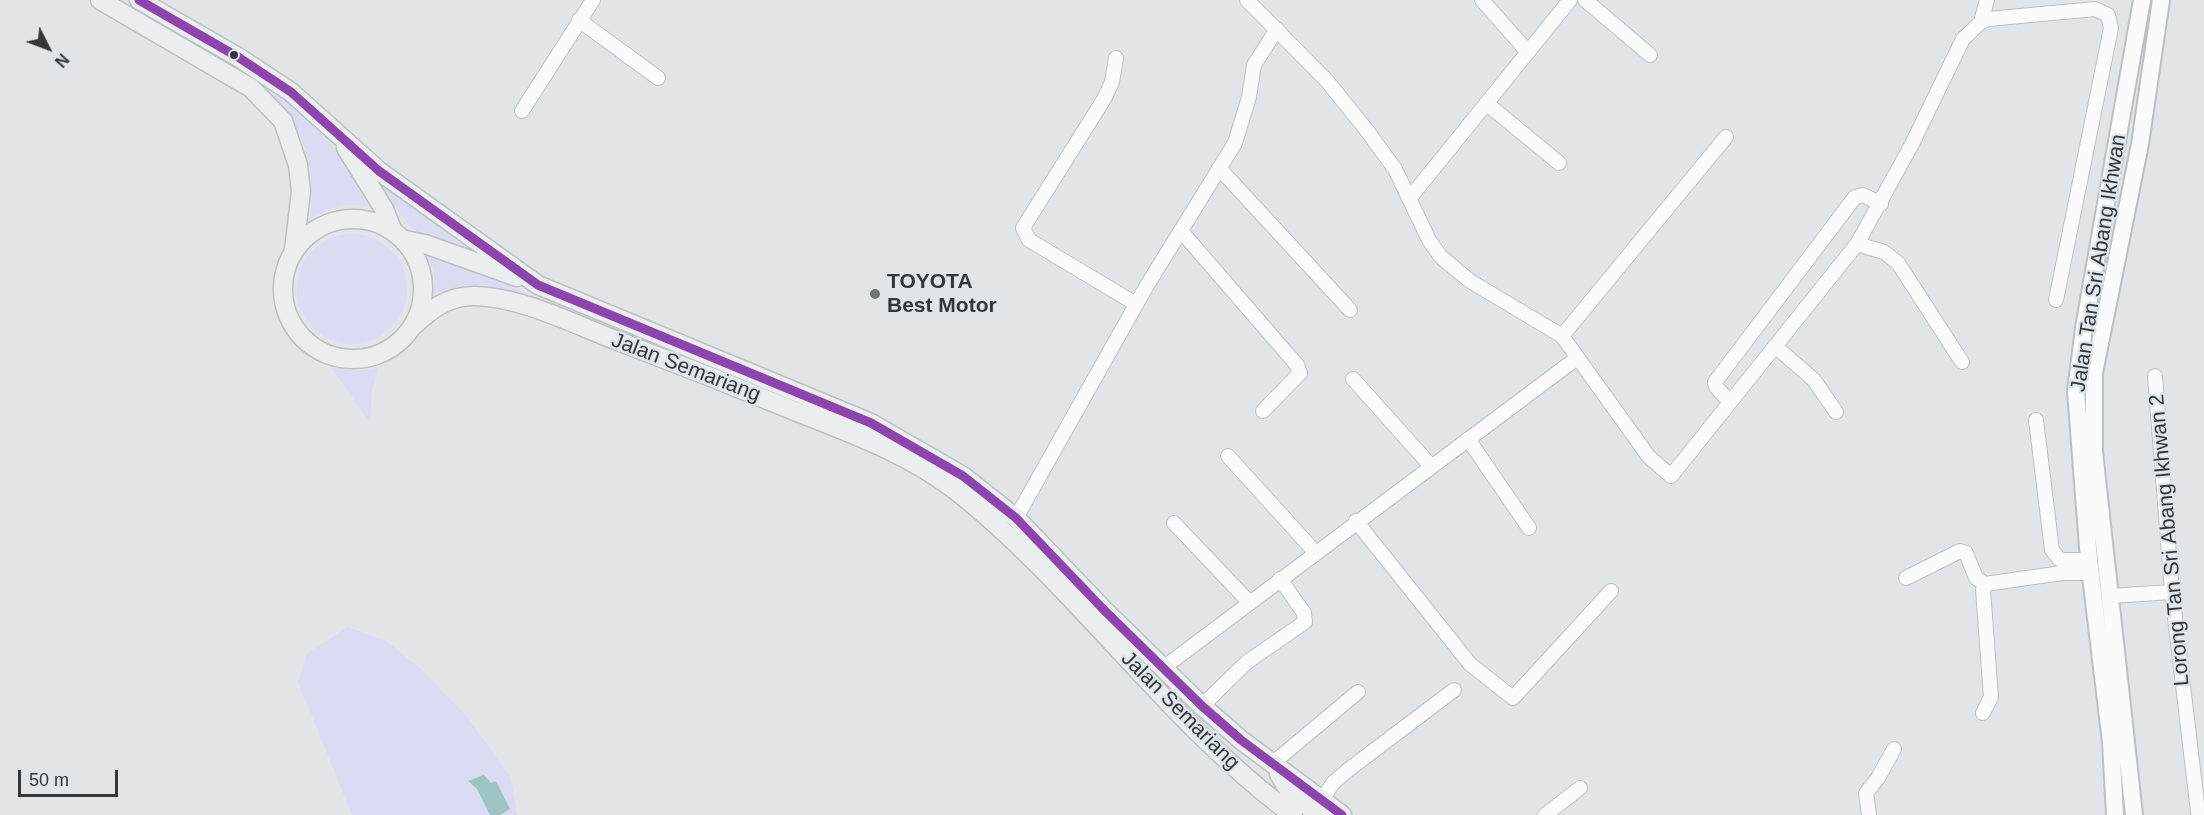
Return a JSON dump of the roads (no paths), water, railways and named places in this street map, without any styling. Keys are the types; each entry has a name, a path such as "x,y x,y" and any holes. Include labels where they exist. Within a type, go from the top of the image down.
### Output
{"main road":[{"path":"100,0 251,88 283,121 298,165 301,191 293,252 284,277 284,304 299,333 318,351 338,358 359,360 379,355 397,344 411,328 423,296 423,278 418,261 336,131"},
{"name":"Jalan Semariang","path":"139,0 238,57 291,92 379,171 538,285 871,423 963,476 1016,518 1202,706 1275,765 1320,808 1342,815"},
{"path":"293,252 314,231 341,219 361,219 538,285"},
{"name":"Jalan Semariang","path":"411,328 446,300 472,296 515,303 857,435 924,469 988,517 1226,760 1293,815"}],"street":[{"path":"522,111 593,0"},
{"path":"1247,0 1327,81 1365,128 1395,169 1429,240 1454,269 1562,336 1649,457 1671,476 1857,244 1881,204 1912,144 1949,63 1963,39 1981,22 1998,17 2095,9 2108,15 2111,22 2056,300"},
{"path":"1482,0 1527,51"},
{"path":"1409,199 1570,0"},
{"path":"1585,0 1650,55"},
{"path":"1981,22 1987,0"},
{"name":"Jalan Tan Sri Abang Ikhwan","path":"2117,739 2090,567 2076,391 2084,328 2142,0"},
{"name":"Jalan Tan Sri Abang Ikhwan","path":"2117,739 2110,596 2094,452 2094,373 2140,144 2161,0"},
{"path":"579,20 658,78"},
{"path":"1016,518 1136,304 1235,143 1249,97 1254,65 1276,29"},
{"path":"1116,58 1112,82 1104,99 1023,228 1029,240 1136,304"},
{"path":"1486,102 1559,163"},
{"path":"1562,336 1726,137"},
{"path":"1219,168 1350,310"},
{"path":"1729,401 1716,387 1715,382 1747,336 1855,197 1863,195 1881,204"},
{"path":"1180,231 1297,365 1300,373 1295,380 1263,411"},
{"path":"1857,244 1884,252 1898,262 1962,362"},
{"path":"1775,346 1814,380 1836,412"},
{"path":"1162,668 1577,358"},
{"name":"Lorong Tan Sri Abang Ikhwan 2","path":"2155,376 2172,592 2198,812"},
{"path":"1353,379 1431,466"},
{"path":"2036,420 2052,550 2060,560 2090,567"},
{"path":"1468,439 1529,528"},
{"path":"1228,456 1315,552"},
{"path":"1356,521 1470,664 1513,698 1611,591"},
{"path":"1174,523 1249,602"},
{"path":"1906,578 1960,551 1966,554 1976,578 1985,584 2090,567"},
{"path":"1202,706 1246,662 1305,622 1304,613 1280,579"},
{"path":"1983,713 1991,697 1983,590 1985,584"},
{"path":"2110,596 2172,592"},
{"path":"1320,808 1333,783 1454,690"},
{"path":"1275,765 1358,692"},
{"path":"2115,815 2117,739"},
{"path":"2117,739 2134,815"},
{"path":"1869,815 1866,793 1878,778 1894,749"},
{"path":"1545,815 1580,788"}],"place":[{"name":"TOYOTA Best Motor","path":"875,294"}]}
